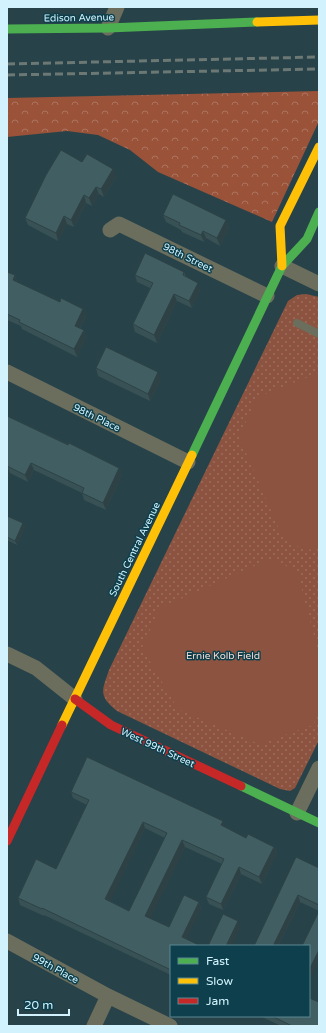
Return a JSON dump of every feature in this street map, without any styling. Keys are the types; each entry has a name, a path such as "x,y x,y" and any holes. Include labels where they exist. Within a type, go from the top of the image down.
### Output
{"street":[{"path":"108,28 117,7"},
{"name":"Edison Avenue","path":"7,29 108,28 319,20"},
{"name":"South Central Avenue","path":"282,266 280,226 319,147"},
{"name":"South Central Avenue","path":"7,841 267,296 282,266 306,239 319,212"},
{"name":"98th Street","path":"110,230 119,224 267,296"},
{"path":"282,266 319,284"},
{"name":"98th Place","path":"7,372 188,462"},
{"name":"West 99th Street","path":"7,654 36,668 111,726 319,823"},
{"path":"298,813 319,768"},
{"name":"99th Place","path":"7,941 108,996 170,1026"},
{"path":"94,1026 108,996"}],"lane":[{"path":"297,323 319,334"}],"green space":[{"path":"319,91 319,121 272,222 158,172 130,150 98,135 67,131 7,137 7,98"},
{"name":"Ernie Kolb Field","path":"306,294 319,297 319,740 295,788 290,791 280,789 117,711 104,697 103,688 109,670 288,301 297,295"},
{"path":"319,373 319,546 306,551 283,538 239,437 257,397"},
{"path":"270,559 297,571 319,655 319,713 313,725 259,744 178,709 142,648 160,608"}],"building":[{"path":"61,150 82,162 87,154 113,169 101,189 96,187 89,198 84,195 71,220 64,216 56,233 25,218 46,175"},
{"path":"173,194 226,220 217,238 203,231 201,235 179,225 180,223 163,215"},
{"path":"145,253 184,272 183,275 198,283 189,301 174,294 154,335 133,324 153,283 135,275"},
{"path":"7,272 15,275 13,280 60,302 61,298 83,309 75,326 84,330 74,349 19,322 20,320 7,314"},
{"path":"106,347 158,372 148,394 96,368"},
{"path":"7,416 68,445 69,443 119,468 103,503 82,493 84,488 31,463 25,475 7,466"},
{"path":"7,516 23,523 15,541 7,537"},
{"path":"87,757 223,821 221,825 246,838 248,834 274,847 259,877 239,867 221,904 206,897 224,859 182,840 145,916 169,927 184,895 199,902 182,937 199,945 170,945 170,970 18,898 36,859 56,869 89,800 71,792","holes":["143,822 167,833 129,911 105,899"]},
{"path":"296,857 319,868 319,905 298,895 273,945 254,945"},
{"path":"319,911 319,950 310,968 310,945 302,945"},
{"path":"223,914 238,921 226,945 208,945"},
{"path":"310,998 319,1002 319,1026 292,1026 274,1017 310,1017"}],"railway":[{"path":"7,64 319,57"},
{"path":"7,75 319,69"}],"traffic: fast":[{"path":"7,29 108,28 257,22"},
{"path":"192,455 282,266 307,239 319,212"},
{"path":"241,786 319,823"}],"traffic: slow":[{"path":"257,22 319,20"},
{"path":"282,266 280,226 319,147"},
{"path":"62,725 192,455"}],"traffic: jam":[{"path":"75,699 111,725 241,786"},
{"path":"7,841 62,725"}]}
